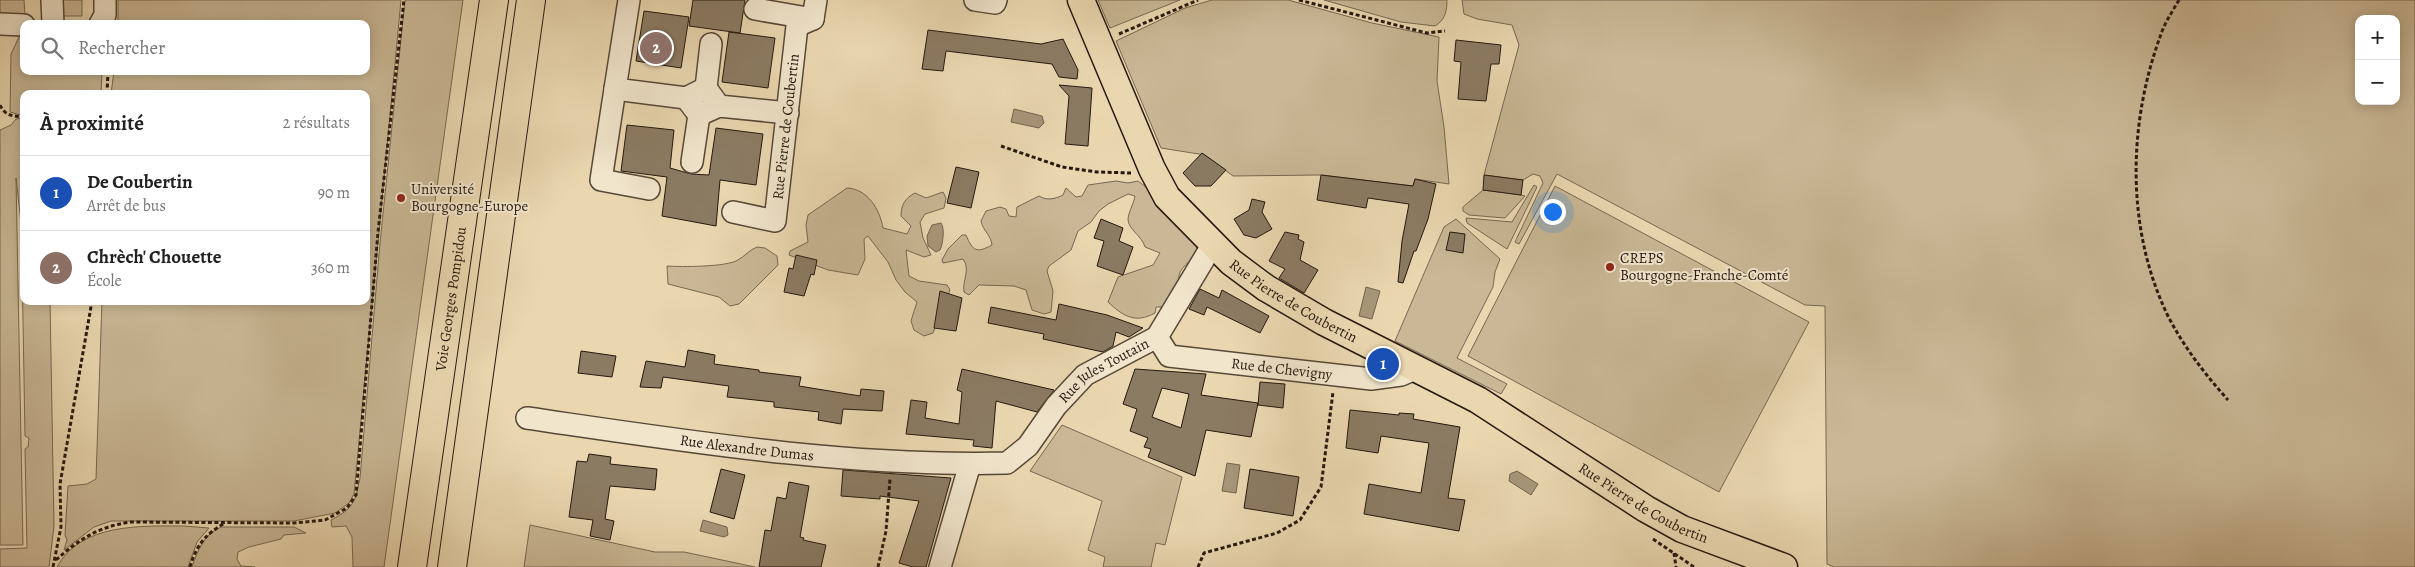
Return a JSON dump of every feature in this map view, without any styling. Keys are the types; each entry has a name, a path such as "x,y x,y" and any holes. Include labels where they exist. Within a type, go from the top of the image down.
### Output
{"highway":[{"name":"Voie Georges Pompidou","path":"412,567 494,0"},
{"path":"452,567 531,0"}],"main road":[{"name":"Rue Pierre de Coubertin","path":"1081,0 1152,169 1167,197 1231,262 1266,288 1324,322 1478,400 1646,509 1675,525 1784,567"}],"street":[{"path":"52,0 53,20"},
{"path":"102,20 105,15 105,0"},
{"path":"629,0 601,180 649,188"},
{"path":"975,0 995,3 996,0"},
{"path":"755,9 815,10"},
{"name":"Rue Pierre de Coubertin","path":"733,212 775,221 797,26 815,10"},
{"path":"0,24 20,25"},
{"path":"711,44 706,88 719,106"},
{"path":"615,89 686,98 706,88"},
{"path":"686,98 699,115 692,162"},
{"path":"699,115 719,106 788,113"},
{"name":"Rue Jules Toutain","path":"970,464 1007,463 1028,446 1056,406 1085,375 1157,338 1213,244"},
{"name":"Rue de Chevigny","path":"1157,338 1169,356 1371,379 1401,375 1415,369"},
{"name":"Rue Alexandre Dumas","path":"527,418 757,451 891,461 970,464"},
{"path":"940,567 970,464"}],"path":[{"path":"56,560 88,534 114,524 131,522 294,523 325,520 347,508 356,495 378,232 404,0"},
{"path":"1099,44 1125,30 1198,0"},
{"path":"1299,0 1427,33 1445,31"},
{"path":"2179,0 2160,35 2143,94 2135,168 2142,239 2149,266 2167,314 2199,367 2228,400"},
{"path":"107,90 108,75"},
{"path":"0,105 3,111 10,116 20,117"},
{"path":"1001,146 1062,167 1121,173 1138,173 1152,169"},
{"path":"53,567 56,560 61,527 60,484 91,305"},
{"path":"1198,567 1204,553 1277,533 1300,520 1321,487 1336,374"},
{"path":"878,567 886,532 891,461"},
{"path":"190,567 197,545 212,530 226,523"}],"shaded area":[{"path":"0,0 24,0 25,15 0,14"},
{"path":"57,0 82,0 82,16 64,16 58,13"},
{"path":"118,0 401,0 354,494 349,503 335,513 294,521 111,521 94,527 64,550 67,540 65,535 68,486 87,484 96,479 102,305 370,305 370,90 112,90 113,75 370,75 370,20 118,20"},
{"path":"405,0 463,0 384,567 353,567 352,537 346,526 332,527 331,520 345,512 352,504 357,493 360,478 380,243"},
{"path":"1098,0 1180,0 1110,28"},
{"path":"1212,0 1288,0 1372,23 1439,37 1437,81 1444,127 1449,184 1415,179 1413,186 1321,175 1233,176 1205,155 1161,148 1116,41 1185,8"},
{"path":"1324,0 1447,0 1447,8 1441,21 1435,26 1401,22"},
{"path":"1462,0 2415,0 2415,567 1834,567 1827,564 1825,306 1805,305 1557,174 1519,244 1515,242 1543,183 1540,176 1533,174 1523,180 1484,175 1519,45 1512,25 1477,19 1464,14"},
{"path":"20,35 20,75 102,75 101,90 20,90 20,115 10,112 11,54"},
{"path":"1014,109 1042,116 1044,123 1039,128 1011,122"},
{"path":"20,118 20,214 16,178 23,545 0,545 0,130 11,125 16,119"},
{"path":"1116,181 1128,183 1138,181 1155,194 1196,243 1198,253 1182,268 1178,282 1179,289 1163,307 1156,307 1155,313 1141,318 1130,317 1124,315 1108,302 1118,277 1153,265 1160,253 1145,247 1129,224 1128,217 1135,196 1128,194 1099,211 1091,222 1078,231 1071,250 1049,266 1047,271 1053,291 1051,312 1044,314 1032,310 1026,290 1014,286 979,285 969,295 964,292 966,267 963,259 943,263 942,260 948,249 962,235 966,235 973,248 979,250 992,245 981,221 986,211 1000,207 1006,209 1009,216 1016,217 1017,207 1039,196 1048,199 1057,198 1063,195 1066,188 1076,197 1082,196 1088,185"},
{"path":"1534,185 1537,187 1507,249 1467,223 1466,218 1512,222"},
{"path":"1555,186 1809,322 1719,492 1468,356"},
{"path":"847,188 854,189 867,196 879,214 883,228 907,234 911,226 901,216 906,200 915,193 926,198 943,192 946,198 944,208 925,214 920,222 923,238 931,255 924,257 906,250 909,276 919,281 947,285 950,290 933,333 924,336 914,330 911,321 917,302 905,292 896,280 888,262 868,236 864,239 865,259 858,275 828,270 789,255 790,251 808,242 806,225 808,215"},
{"path":"1483,190 1525,196 1505,218 1469,215 1463,211 1463,207"},
{"path":"1456,219 1500,259 1495,272 1493,287 1457,358 1507,384 1501,394 1395,341 1444,227"},
{"path":"941,223 943,240 940,250 936,252 928,246 927,236 932,225"},
{"path":"757,247 765,248 777,256 778,265 739,304 730,306 719,297 668,284 667,266 724,264 738,260"},
{"path":"1366,287 1380,291 1372,319 1359,316"},
{"path":"23,305 50,305 54,526 49,567 0,567 0,549 27,548 25,449 28,447 29,438 25,436"},
{"path":"1062,425 1182,477 1165,545 1156,543 1151,567 1103,567 1105,557 1088,550 1102,501 1030,471"},
{"path":"1227,463 1240,465 1236,493 1222,491"},
{"path":"1517,471 1538,484 1531,495 1509,481 1510,474"},
{"path":"703,520 727,527 728,535 724,537 700,531"},
{"path":"530,525 655,552 684,552 755,567 524,567"},
{"path":"184,526 209,528 197,542 188,567 57,567 68,553 81,542 96,535 131,527"},
{"path":"221,527 294,527 306,533 284,535 281,539 249,547 238,552 237,559 241,566 255,567 192,567 199,549 206,538"}],"building":[{"path":"693,0 745,0 740,33 689,26"},
{"path":"644,11 689,17 681,68 636,61"},
{"path":"928,30 1041,44 1063,39 1078,70 1077,79 1059,77 1052,64 946,51 943,71 922,69"},
{"path":"729,32 775,38 768,88 722,82"},
{"path":"1456,40 1501,45 1499,64 1491,64 1486,101 1458,99 1461,62 1454,61"},
{"path":"1059,85 1092,88 1088,146 1065,144 1069,96"},
{"path":"627,125 674,130 670,168 691,174 709,175 716,128 763,134 756,185 720,180 716,226 662,216 667,177 621,171"},
{"path":"1202,153 1226,170 1211,186 1195,186 1183,173"},
{"path":"956,167 979,172 971,208 947,203"},
{"path":"1321,175 1413,186 1415,179 1436,184 1428,219 1403,283 1398,282 1402,241 1409,204 1368,198 1366,208 1317,200"},
{"path":"1484,175 1523,180 1521,195 1483,190"},
{"path":"1252,199 1265,202 1262,212 1272,229 1256,238 1244,235 1234,219 1249,210"},
{"path":"1101,219 1123,228 1119,241 1133,247 1123,275 1097,266 1104,241 1094,238"},
{"path":"1285,232 1299,235 1298,239 1304,242 1300,260 1318,270 1304,293 1279,278 1285,269 1269,261"},
{"path":"1450,232 1465,234 1463,253 1446,250"},
{"path":"796,255 817,260 814,275 811,274 804,296 784,292 789,268 793,269"},
{"path":"1200,289 1219,298 1222,290 1269,316 1260,333 1207,307 1204,315 1189,309"},
{"path":"940,291 962,298 956,331 934,328"},
{"path":"1059,304 1107,315 1143,328 1129,337 1116,332 1113,346 1103,352 1043,339 1044,334 988,323 991,307 1056,320"},
{"path":"688,350 715,355 714,364 801,377 799,386 860,396 861,389 884,391 882,411 843,409 841,424 818,420 819,412 774,407 774,402 727,397 729,386 663,377 661,388 640,387 646,361 685,367"},
{"path":"581,351 616,356 612,377 578,373"},
{"path":"962,369 1054,390 1037,412 996,401 992,448 973,446 974,440 906,434 911,400 927,402 925,418 959,424 962,392 957,390"},
{"path":"1135,369 1206,374 1201,395 1258,403 1251,437 1206,430 1195,476 1148,457 1151,449 1144,447 1148,438 1130,431 1137,409 1123,404","holes":["1162,388 1189,394 1181,428 1152,417"]},
{"path":"1260,382 1285,384 1283,408 1258,405"},
{"path":"1350,410 1399,415 1399,413 1414,414 1413,419 1460,427 1448,498 1465,500 1459,531 1364,514 1369,484 1421,493 1429,443 1381,436 1378,453 1346,448"},
{"path":"589,454 611,457 610,464 657,469 655,490 610,486 605,519 614,521 610,540 590,536 593,520 569,517 577,461 587,462"},
{"path":"721,469 745,475 734,519 710,512"},
{"path":"1250,469 1299,477 1293,516 1244,508"},
{"path":"843,470 951,478 926,567 913,567 899,563 919,501 880,496 880,499 841,496"},
{"path":"789,482 809,486 800,537 804,538 803,540 826,545 821,567 759,567 765,530 771,531 777,497 786,499"}],"place":[{"name":"Chrèch' Chouette","path":"656,48"},
{"name":"Université Bourgogne-Europe","path":"401,198"},
{"name":"CREPS Bourgogne-Franche-Comté","path":"1610,267"},
{"name":"De Coubertin","path":"1383,364"}]}
